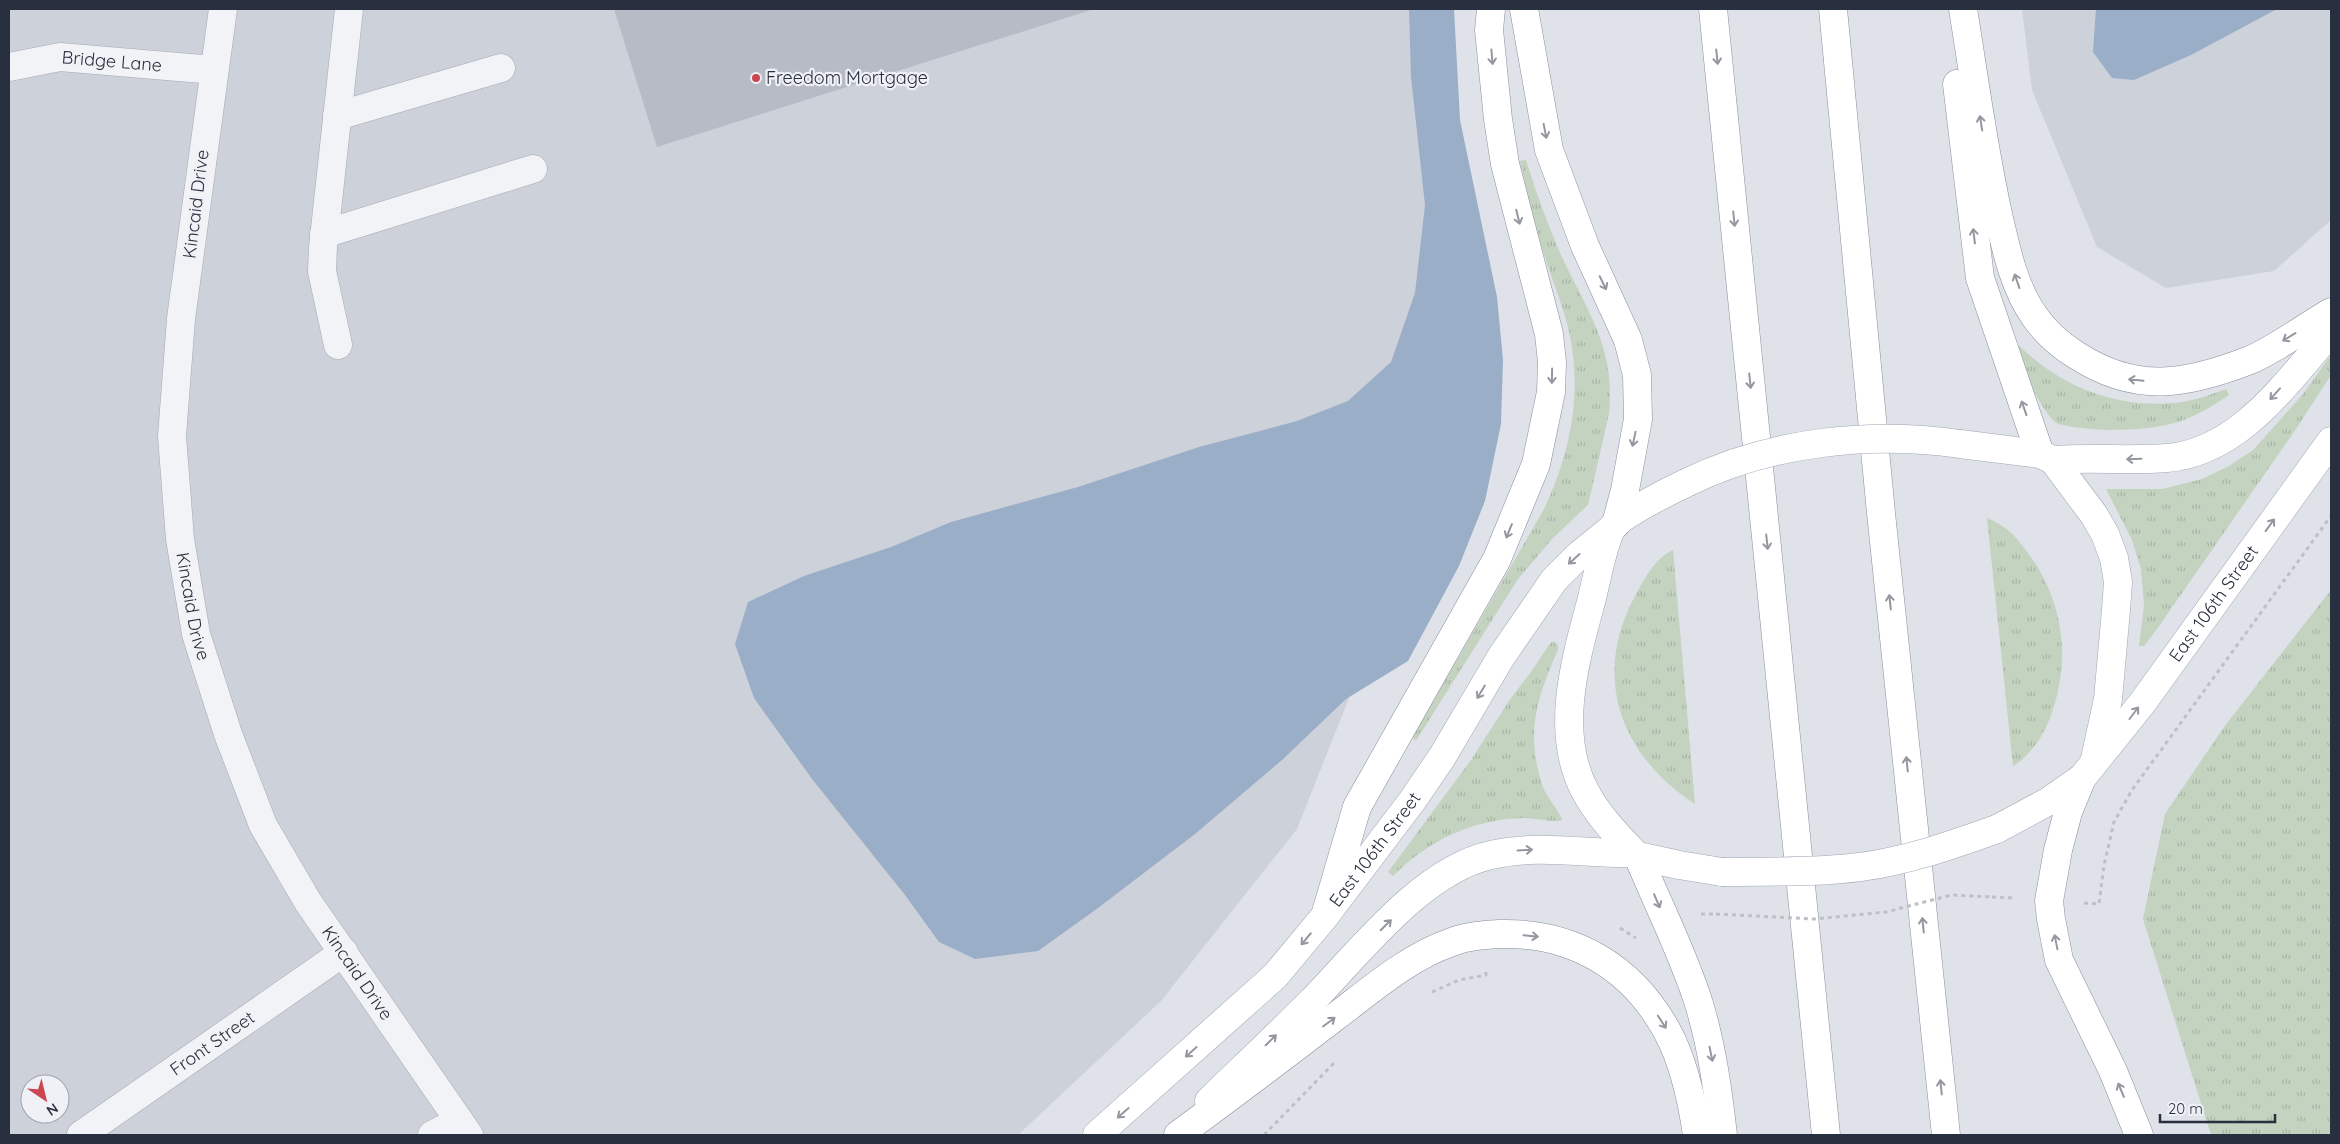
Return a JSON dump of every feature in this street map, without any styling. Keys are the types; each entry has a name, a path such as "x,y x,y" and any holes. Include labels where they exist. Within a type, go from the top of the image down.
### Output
{"main road":[{"path":"1325,916 1357,807 1497,559 1536,464 1545,431 1551,392 1552,362 1549,334 1505,164 1491,48 1491,9"},
{"path":"1524,9 1549,150 1585,246 1622,324 1637,376 1638,419 1625,490 1580,640 1570,700 1571,748 1576,770 1585,791 1606,821 1636,855 1681,956 1699,1005 1717,1079 1723,1135"},
{"path":"1713,9 1826,1135"},
{"path":"1833,9 1880,503 1946,1135"},
{"path":"1949,9 1980,278 2046,457 2094,514 2114,558 2116,574 2113,660 2104,721 2088,772 2068,812 2058,850 2049,901 2059,960 2114,1071 2139,1135"},
{"path":"1962,9 1988,167 2010,258 2020,288 2035,318 2058,344 2107,373 2133,381 2168,381 2205,375 2252,359 2331,312"},
{"path":"2046,457 2113,460 2168,458 2188,455 2219,442 2236,431 2264,406 2331,332"},
{"name":"East 106th Street","path":"1097,1135 1274,976 1325,916 1437,764 1506,650 1554,580 1578,555 1613,526 1686,483 1733,463 1820,443 1898,438 1960,444 2046,457"},
{"name":"East 106th Street","path":"2088,772 2143,702 2331,441"},
{"path":"1174,1135 1409,902 1445,874 1467,862 1489,855 1517,850 1542,849 1636,855 1679,866 1722,872 1777,873 1862,867 1902,859 1997,829 2049,801 2088,772"},
{"path":"1178,1135 1382,982 1420,956 1452,941 1483,935 1512,934 1535,935 1582,949 1602,959 1630,982 1651,1006 1667,1031 1688,1086 1697,1135"}],"street":[{"name":"Kincaid Drive","path":"223,9 181,318 172,436 180,539 196,634 228,734 264,825 308,902 464,1128"},
{"path":"338,345 322,271 324,234 349,9"},
{"name":"Bridge Lane","path":"9,67 60,57 214,70"},
{"path":"337,116 501,68"},
{"path":"324,234 533,169"},
{"name":"Front Street","path":"81,1135 344,952"},
{"path":"432,1135 464,1128"}],"path":[{"path":"2077,903 2100,904 2104,865 2114,822 2132,790 2331,516"},
{"path":"1716,914 1814,919 1886,912 1951,895 2020,898"},
{"path":"1426,994 1460,980 1486,975 1486,966"},
{"path":"1264,1135 1339,1057"}],"shaded area":[{"path":"9,9 1452,9 1442,464 1297,829 1161,1001 1018,1135 9,1135"},
{"path":"2022,9 2331,9 2331,220 2274,271 2166,288 2097,247 2032,90"}],"green space":[{"path":"1526,160 1537,195 1560,253 1597,329 1608,368 1610,390 1609,414 1588,505 1553,538 1518,579 1417,739 1414,740 1413,736 1544,509 1561,467 1567,446 1574,403 1575,381 1570,336 1531,209 1520,161"},
{"path":"2010,336 2027,353 2066,381 2110,398 2157,404 2188,401 2226,389 2229,395 2198,414 2178,422 2150,428 2102,430 2058,424 2051,418 2037,396"},
{"path":"2331,355 2331,375 2296,429 2157,629 2144,646 2139,646 2144,606 2141,569 2132,540 2106,489 2162,489 2202,479 2229,466 2253,450 2303,394"},
{"path":"1987,518 1998,523 2013,535 2038,568 2048,587 2060,629 2062,650 2061,672 2051,715 2045,730 2036,744 2026,756 2013,766"},
{"path":"1673,550 1695,804 1669,785 1648,763 1632,738 1621,712 1615,685 1615,656 1622,626 1646,576 1660,558"},
{"path":"2331,590 2331,1135 2211,1135 2143,919 2165,814 2224,727"},
{"path":"1553,641 1558,645 1558,650 1539,701 1534,733 1538,768 1543,787 1562,820 1505,819 1470,827 1437,842 1421,852 1393,876 1388,872 1471,760 1509,701"}],"water":[{"path":"1409,9 1454,9 1460,120 1497,297 1503,360 1501,424 1485,501 1459,566 1408,661 1346,699 1282,760 1195,834 1098,908 1038,951 975,959 939,942 905,895 812,779 754,698 735,644 748,602 804,576 891,547 951,522 1078,487 1199,447 1297,421 1348,401 1391,362 1415,293 1425,205 1411,77"},
{"path":"2096,9 2277,9 2191,55 2134,80 2112,78 2093,52"}],"building":[{"name":"Freedom Mortgage","path":"614,9 1094,9 657,147"}],"place":[{"name":"Freedom Mortgage","path":"756,78"}]}
